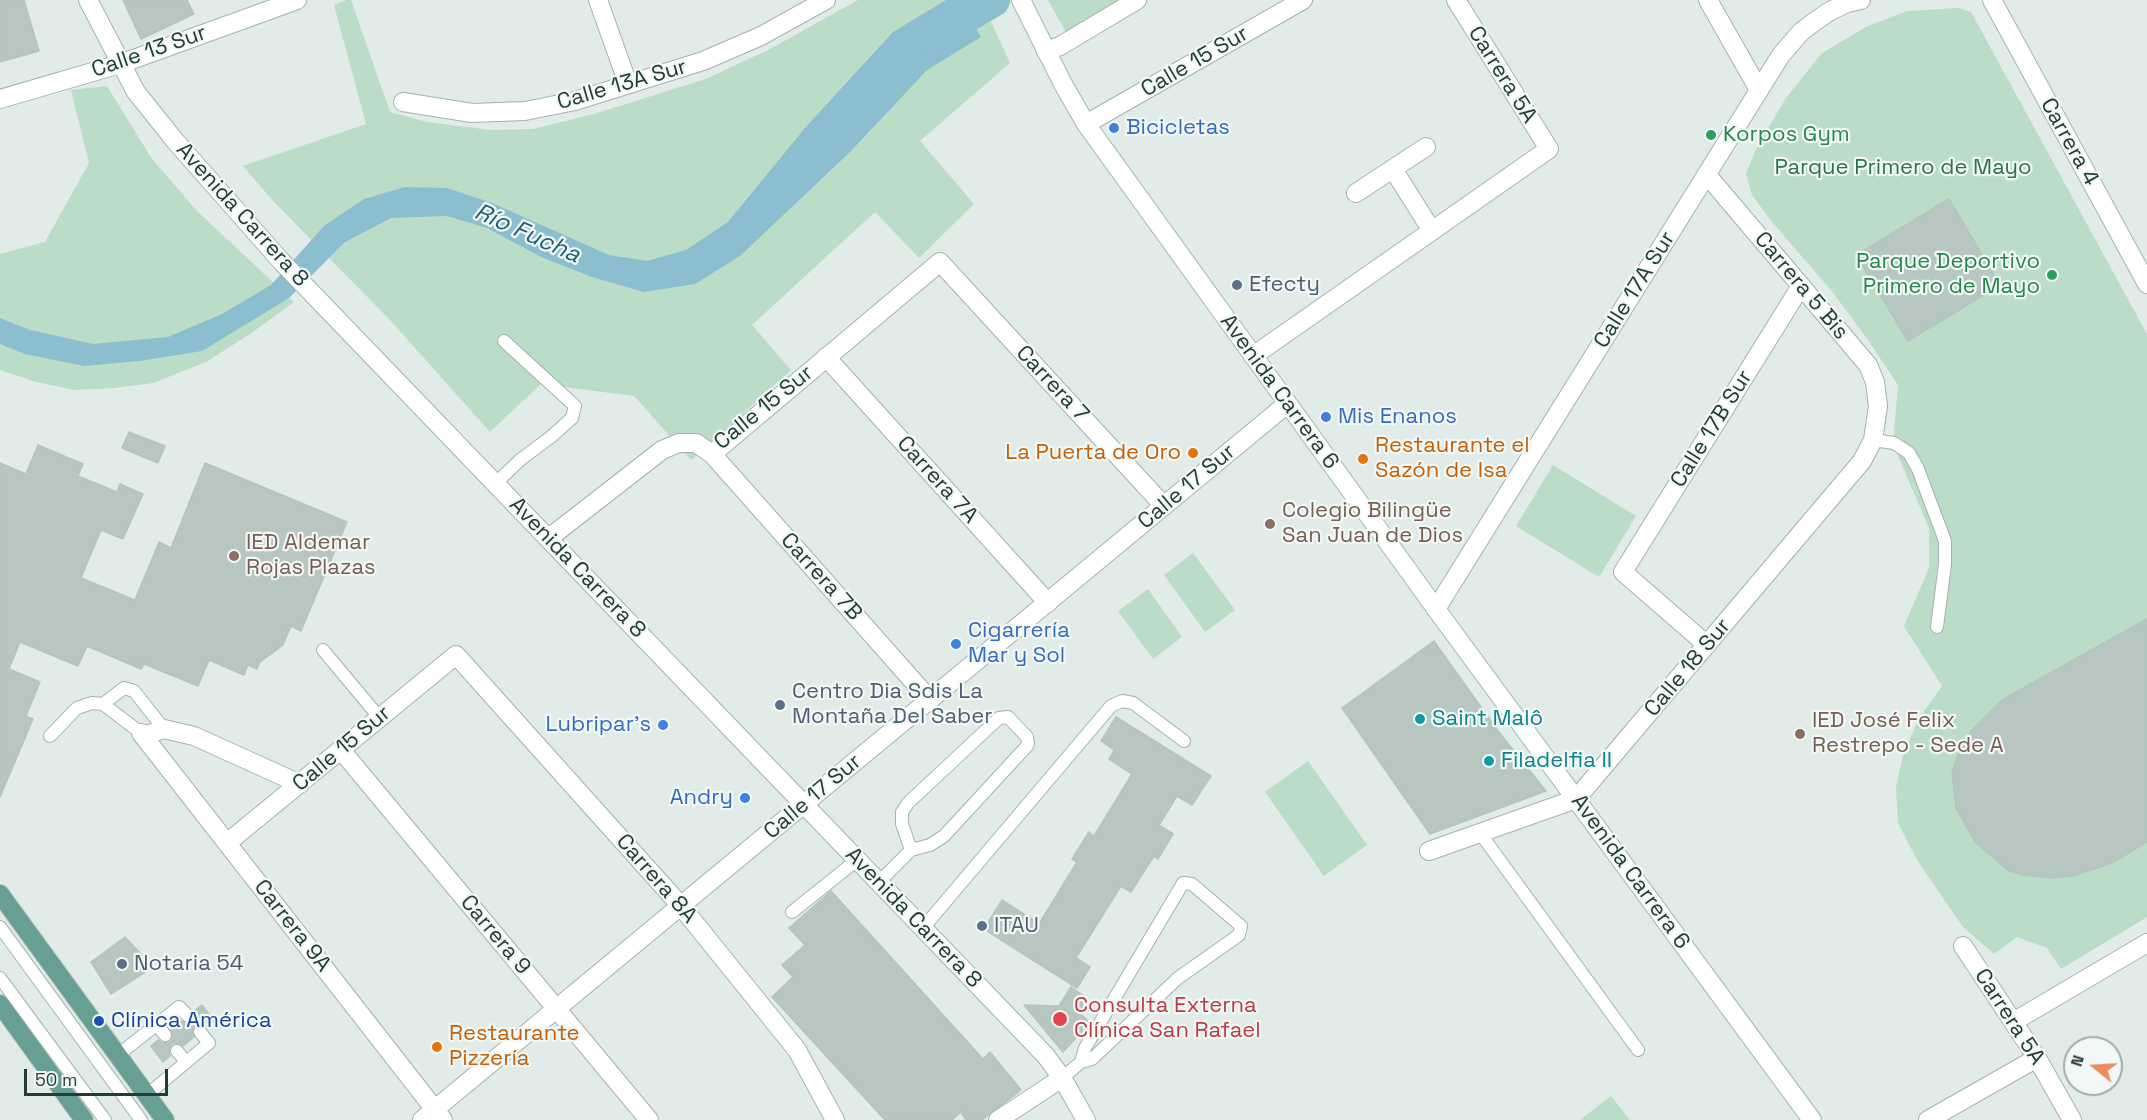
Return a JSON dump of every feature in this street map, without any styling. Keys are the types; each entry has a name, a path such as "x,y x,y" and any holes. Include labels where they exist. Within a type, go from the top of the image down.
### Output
{"main road":[{"path":"0,894 165,1120"},
{"path":"0,1004 84,1120"}],"street":[{"name":"Avenida Carrera 8","path":"88,0 136,92 154,116 281,261 1046,1056 1062,1078 1086,1120"},
{"name":"Calle 13 Sur","path":"0,99 120,64 297,0"},
{"path":"598,0 628,84"},
{"name":"Calle 13A Sur","path":"403,102 472,113 525,111 576,100 703,61 761,36 826,0"},
{"path":"1046,51 1060,46 1137,0"},
{"name":"Calle 15 Sur","path":"1086,124 1303,0"},
{"name":"Carrera 5A","path":"1432,231 1549,149 1456,0"},
{"path":"1708,0 1759,90"},
{"name":"Calle 17A Sur","path":"1436,609 1781,55 1801,32 1830,11 1847,3 1861,0"},
{"name":"Carrera 4","path":"1992,0 2147,284"},
{"name":"Avenida Carrera 6","path":"1022,2 1086,124 1436,609 1812,1120"},
{"path":"1356,194 1426,147"},
{"path":"1253,356 1432,231 1393,169"},
{"name":"Carrera 5 Bis","path":"1707,175 1868,365 1875,382 1878,406"},
{"name":"Calle 15 Sur","path":"549,538 662,450 679,442 696,443 712,454 940,262"},
{"name":"Carrera 7","path":"940,262 1164,506"},
{"name":"Calle 17B Sur","path":"1707,645 1623,572 1801,286"},
{"name":"Carrera 7A","path":"826,357 1048,603"},
{"name":"Calle 17 Sur","path":"433,1116 557,1009 1287,404"},
{"name":"Calle 18 Sur","path":"1576,799 1862,461 1873,440 1878,406"},
{"name":"Carrera 7B","path":"712,454 930,700"},
{"name":"Calle 15 Sur","path":"227,843 456,655"},
{"name":"Carrera 8A","path":"456,655 681,906 797,1050 835,1120"},
{"path":"142,735 164,729 194,735 300,784"},
{"name":"Carrera 9A","path":"142,735 227,843 433,1116"},
{"name":"Carrera 9","path":"341,750 649,1120"},
{"path":"1429,851 1576,799"},
{"path":"2013,1022 2147,943"},
{"name":"Carrera 5A","path":"1963,946 2037,1058 2072,1120"},
{"path":"1928,1120 2037,1058"},
{"path":"998,1120 1062,1078"}],"lane":[{"path":"496,483 520,460 572,418 575,406 504,341"},
{"path":"1873,440 1894,443 1909,453 1918,469 1945,541 1946,564 1937,627"},
{"path":"323,650 379,717"},
{"path":"103,704 124,688 134,691 164,729"},
{"path":"923,928 1111,706 1122,701 1133,703 1184,741"},
{"path":"50,736 77,708 92,703 103,704 142,735"},
{"path":"879,882 911,850 930,845 945,836 1027,746 1029,739 1008,717 999,718 908,803 902,812 902,824 911,850"},
{"path":"1480,833 1638,1050"},
{"path":"792,912 857,860"},
{"path":"1062,1078 1081,1062 1092,1059 1178,978 1239,935 1242,928 1239,923 1192,884 1184,883 1084,1048 1081,1062"},
{"path":"0,927 141,1120"},
{"path":"0,978 105,1120"},
{"path":"118,1055 179,1007 188,1016"},
{"path":"156,1024 165,1035"},
{"path":"147,1095 209,1043 200,1032"},
{"path":"177,1050 186,1062"}],"green space":[{"path":"351,0 390,112 427,122 491,130 533,129 594,114 706,79 770,49 858,0 981,0 1010,63 920,141 974,204 919,258 875,212 752,325 791,370 691,460 634,396 541,384 490,432 390,320 275,203 243,166 366,124 334,5"},
{"path":"1048,0 1139,0 1069,38"},
{"name":"Parque Primero de Mayo","path":"1959,8 1971,12 2147,334 2147,917 2061,969 2047,948 2017,937 1994,954 1963,927 1917,860 1898,823 1896,787 1904,751 1920,717 1942,686 1904,626 1929,568 1929,528 1893,444 1898,385 1831,290 1772,222 1752,195 1746,174 1756,149 1786,98 1822,53 1866,27 1907,11"},
{"path":"107,86 152,159 197,211 294,302 206,362 153,383 74,390 33,381 0,370 0,254 45,242 89,163 71,90"},
{"path":"1553,465 1636,516 1599,577 1516,526"},
{"path":"1193,553 1235,610 1205,632 1164,575"},
{"path":"1148,589 1182,637 1153,659 1118,611"},
{"path":"1308,761 1367,845 1324,876 1265,792"},
{"path":"1611,1096 1630,1120 1580,1120"}],"water":[{"path":"946,0 958,0 981,37 927,70 851,151 740,256 695,284 644,292 592,277 541,257 487,228 447,216 391,218 345,242 289,298 202,351 139,361 84,366 25,354 0,344 0,318 30,330 93,344 168,337 222,314 271,285 324,226 364,199 405,187 447,188 492,203 609,255 647,261 686,250 728,222 805,128 893,32"}],"building":[{"path":"0,0 24,0 39,51 0,62"},
{"path":"123,0 187,0 194,14 141,39"},
{"path":"1949,199 2000,285 1908,341 1856,255"},
{"path":"129,432 165,446 158,463 122,448"},
{"path":"38,445 83,464 78,476 117,492 120,484 143,494 123,539 101,530 81,578 135,600 159,542 171,548 205,463 347,522 301,631 291,626 283,645 260,662 257,669 248,665 244,675 209,660 198,686 144,664 141,669 87,646 78,666 20,642 9,669 40,682 26,716 33,719 0,797 0,463 26,474"},
{"path":"2147,619 2147,842 2112,863 2073,876 2052,878 2009,871 1975,842 1956,808 1952,772 1971,731 2002,700"},
{"name":"Saint Malô","path":"1434,641 1498,731 1546,791 1430,834 1342,708"},
{"path":"1116,717 1211,776 1192,805 1177,796 1159,825 1173,834 1158,859 1154,856 1131,892 1121,886 1076,958 1090,967 1077,988 984,929 1002,900 1039,924 1077,862 1072,859 1089,832 1094,836 1132,774 1109,759 1114,750 1101,741"},
{"path":"831,891 983,1059 990,1052 1021,1090 982,1120 966,1120 961,1112 952,1120 885,1120 772,997 793,977 782,965 805,945 789,928"},
{"name":"Notaria 54","path":"125,937 153,967 111,994 91,962"},
{"name":"Consulta Externa Clínica San Rafael","path":"1071,987 1087,998 1079,1012 1090,1023 1063,1052 1024,1005 1059,1006"},
{"path":"202,1005 214,1021 207,1027 202,1024 195,1025 192,1030 194,1037 183,1046 179,1043 172,1044 169,1049 170,1056 163,1062 151,1046 158,1040 163,1043 170,1042 173,1037 171,1030 182,1021 186,1024 193,1022 196,1018 194,1011"}],"waterway":[{"name":"Río Fucha","path":"930,41 946,28 993,0"}],"place":[{"name":"Bicicletas","path":"1114,128"},
{"name":"Korpos Gym","path":"1711,135"},
{"name":"Parque Deportivo Primero de Mayo","path":"2052,275"},
{"name":"Efecty","path":"1237,285"},
{"name":"Mis Enanos","path":"1326,417"},
{"name":"La Puerta de Oro","path":"1193,453"},
{"name":"Restaurante el Sazón de Isa","path":"1363,459"},
{"name":"Colegio Bilingüe San Juan de Dios","path":"1270,524"},
{"name":"IED Aldemar Rojas Plazas","path":"234,556"},
{"name":"Cigarrería Mar y Sol","path":"956,644"},
{"name":"Centro Dia Sdis La Montaña Del Saber","path":"780,705"},
{"name":"Saint Malô","path":"1420,719"},
{"name":"Lubripar's","path":"663,725"},
{"name":"IED José Felix Restrepo - Sede A","path":"1800,734"},
{"name":"Filadelfia II","path":"1489,761"},
{"name":"Andry","path":"745,798"},
{"name":"ITAU","path":"982,926"},
{"name":"Notaria 54","path":"122,964"},
{"name":"Consulta Externa Clínica San Rafael","path":"1060,1019"},
{"name":"Clínica América","path":"99,1021"},
{"name":"Restaurante Pizzería","path":"437,1047"}]}
